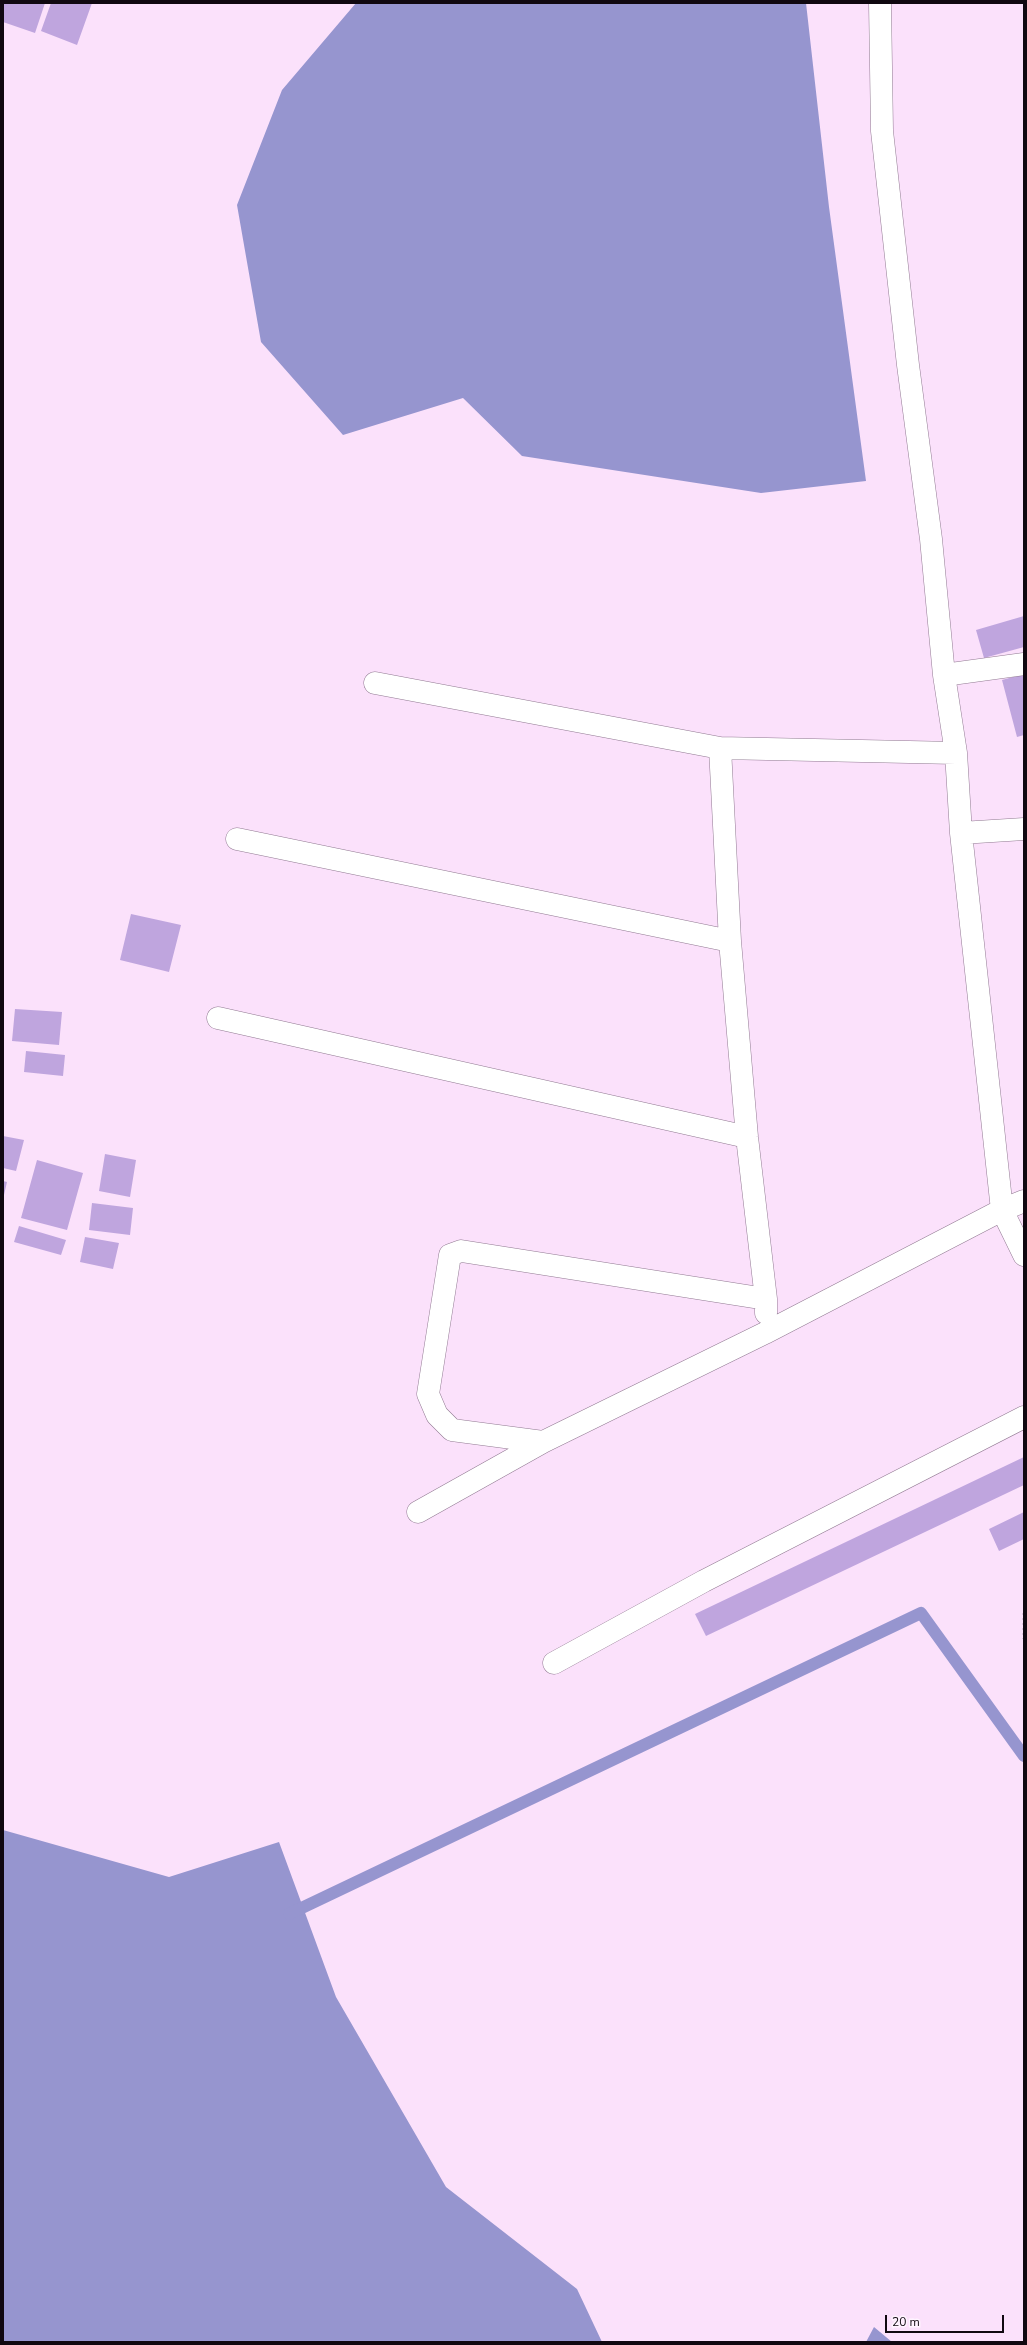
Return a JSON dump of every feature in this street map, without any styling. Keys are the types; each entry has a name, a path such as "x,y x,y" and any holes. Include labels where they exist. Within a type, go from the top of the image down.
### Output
{"street":[{"path":"880,3 882,130 906,350 931,539 944,675 956,753 961,833 1002,1210 1024,1255"},
{"path":"944,675 1024,664"},
{"path":"375,683 720,748 956,753"},
{"path":"720,748 730,941 747,1137 766,1299 765,1333"},
{"path":"961,833 1024,829"},
{"path":"237,839 730,941"},
{"path":"218,1018 747,1137"},
{"path":"418,1512 543,1442 765,1333 1002,1210 1024,1201"},
{"path":"543,1442 452,1430 437,1415 428,1394 450,1255 461,1251 766,1299"},
{"path":"554,1663 704,1581 1024,1417"}],"path":[{"path":"1024,1612 1024,1639"}],"water":[{"path":"356,3 806,3 829,207 866,481 761,493 522,456 463,398 343,435 261,342 237,205 282,90"},
{"path":"3,1830 169,1877 279,1842 336,1997 446,2187 577,2289 602,2342 3,2342"},
{"path":"874,2327 892,2342 866,2342"}],"building":[{"path":"3,3 45,3 35,33 3,22"},
{"path":"51,3 92,3 77,45 41,31"},
{"path":"1024,616 1024,647 984,658 976,630"},
{"path":"1024,674 1024,735 1017,737 1002,680"},
{"path":"131,914 181,925 169,972 120,960"},
{"path":"15,1009 62,1012 59,1045 12,1041"},
{"path":"26,1051 65,1055 63,1076 24,1072"},
{"path":"3,1136 24,1140 16,1171 3,1168"},
{"path":"105,1154 136,1160 130,1197 99,1191"},
{"path":"37,1160 83,1173 67,1230 21,1218"},
{"path":"3,1181 7,1182 4,1195 3,1195"},
{"path":"92,1203 133,1208 130,1235 89,1230"},
{"path":"19,1226 66,1240 61,1255 14,1242"},
{"path":"85,1237 119,1243 113,1269 80,1262"},
{"path":"1024,1457 1024,1485 706,1636 695,1614"},
{"path":"1024,1512 1024,1539 999,1551 989,1529"}],"waterway":[{"path":"289,1914 921,1613 1024,1756"}]}
